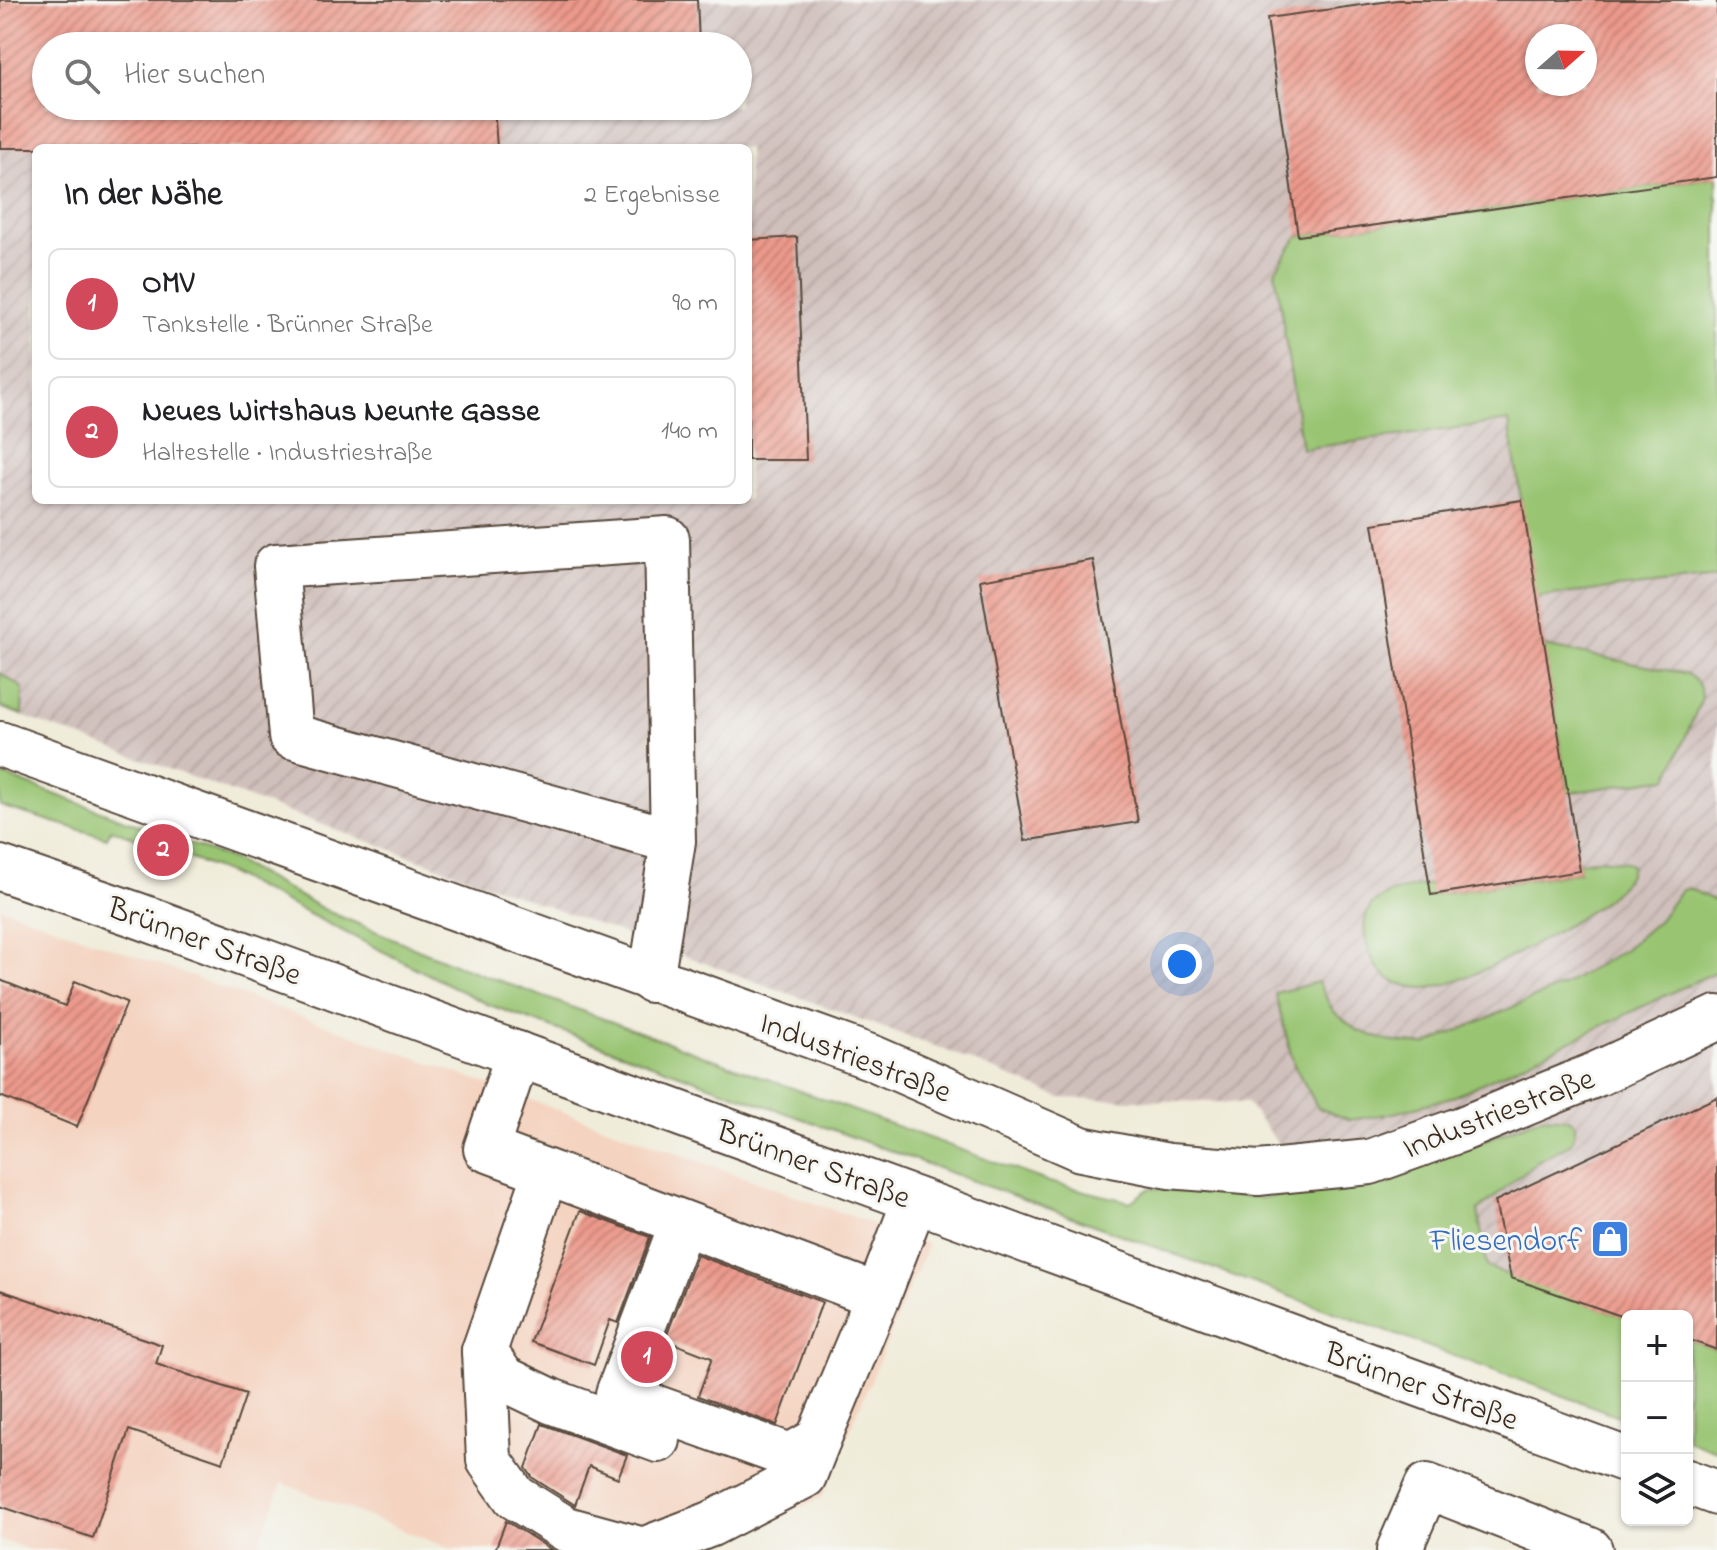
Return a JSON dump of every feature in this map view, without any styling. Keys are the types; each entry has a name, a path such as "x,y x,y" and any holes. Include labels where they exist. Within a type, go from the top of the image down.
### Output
{"street":[{"path":"651,980 673,841 667,539 276,566 291,736 673,841"},
{"name":"Industriestraße","path":"0,744 873,1058 1081,1149 1169,1166 1258,1173 1370,1162 1462,1129 1597,1074 1717,1018"},
{"name":"Brünner Straße","path":"0,868 1621,1458"},
{"path":"518,1054 486,1149 878,1296"},
{"path":"546,1172 484,1351 489,1460 515,1497 566,1529 643,1550 711,1524 804,1476 804,1448 878,1296 915,1200"},
{"path":"682,1223 618,1394 804,1448"},
{"path":"484,1351 503,1378 551,1401 699,1454 804,1448"},
{"path":"1693,1484 1717,1493"},
{"path":"1399,1550 1427,1486 1590,1550"}],"shaded area":[{"path":"0,0 1717,0 1717,1350 1693,1341 1693,1310 1621,1310 1621,1316 1511,1278 1370,1263 1247,1103 1061,1098 945,1050 0,708"},
{"path":"0,907 928,1244 822,1497 704,1550 453,1550 282,1483 257,1550 30,1550 0,1540"}],"green space":[{"path":"1717,177 1717,577 1536,597 1509,421 1302,449 1275,271 1298,236"},
{"path":"1544,646 1687,674 1696,682 1702,698 1668,778 1568,793"},
{"path":"0,673 23,688 22,715 0,707"},
{"path":"0,774 233,860 327,911 454,964 1049,1182 1130,1202 1150,1188 1262,1198 1385,1180 1542,1117 1569,1119 1575,1124 1570,1144 1537,1161 1478,1211 1487,1267 1621,1316 1621,1417 487,1004 228,873 111,829 107,838 0,806"},
{"path":"1601,859 1626,862 1632,866 1615,892 1548,937 1490,967 1462,979 1420,988 1391,980 1372,958 1365,938 1366,918 1374,903 1388,894 1430,884 1432,895 1579,872 1579,862"},
{"path":"1688,888 1717,902 1717,971 1455,1096 1394,1113 1350,1120 1318,1108 1294,1065 1275,993 1318,982 1333,1011 1357,1030 1387,1041 1425,1045 1564,985 1625,949 1659,920 1680,891"},
{"path":"1693,1341 1717,1350 1717,1451 1693,1442"}],"building":[{"path":"0,0 697,0 698,32 32,32 32,120 495,120 497,144 32,144 32,148 0,148"},
{"path":"1397,0 1717,0 1717,177 1298,236 1267,18"},
{"path":"797,237 806,460 752,460 752,240"},
{"path":"1522,500 1580,871 1431,895 1373,524"},
{"path":"1093,560 1138,822 1025,841 980,580"},
{"path":"0,980 65,1006 75,981 127,1002 77,1127 0,1096"},
{"name":"Fliesendorf","path":"1717,1097 1717,1350 1693,1341 1693,1310 1621,1310 1621,1316 1511,1278 1495,1201"},
{"path":"580,1211 650,1237 618,1323 610,1320 594,1365 531,1342"},
{"path":"697,1255 822,1302 777,1425 698,1396 712,1358 665,1340"},
{"path":"0,1290 162,1345 156,1364 246,1394 223,1462 129,1430 93,1538 0,1506"},
{"path":"542,1424 627,1455 618,1478 589,1466 575,1505 533,1478 526,1468"},
{"path":"506,1521 552,1550 495,1550"}],"place":[{"name":"Neues Wirtshaus Neunte Gasse","path":"163,850"},
{"name":"Fliesendorf","path":"1610,1239"},
{"name":"OMV","path":"647,1357"}]}
